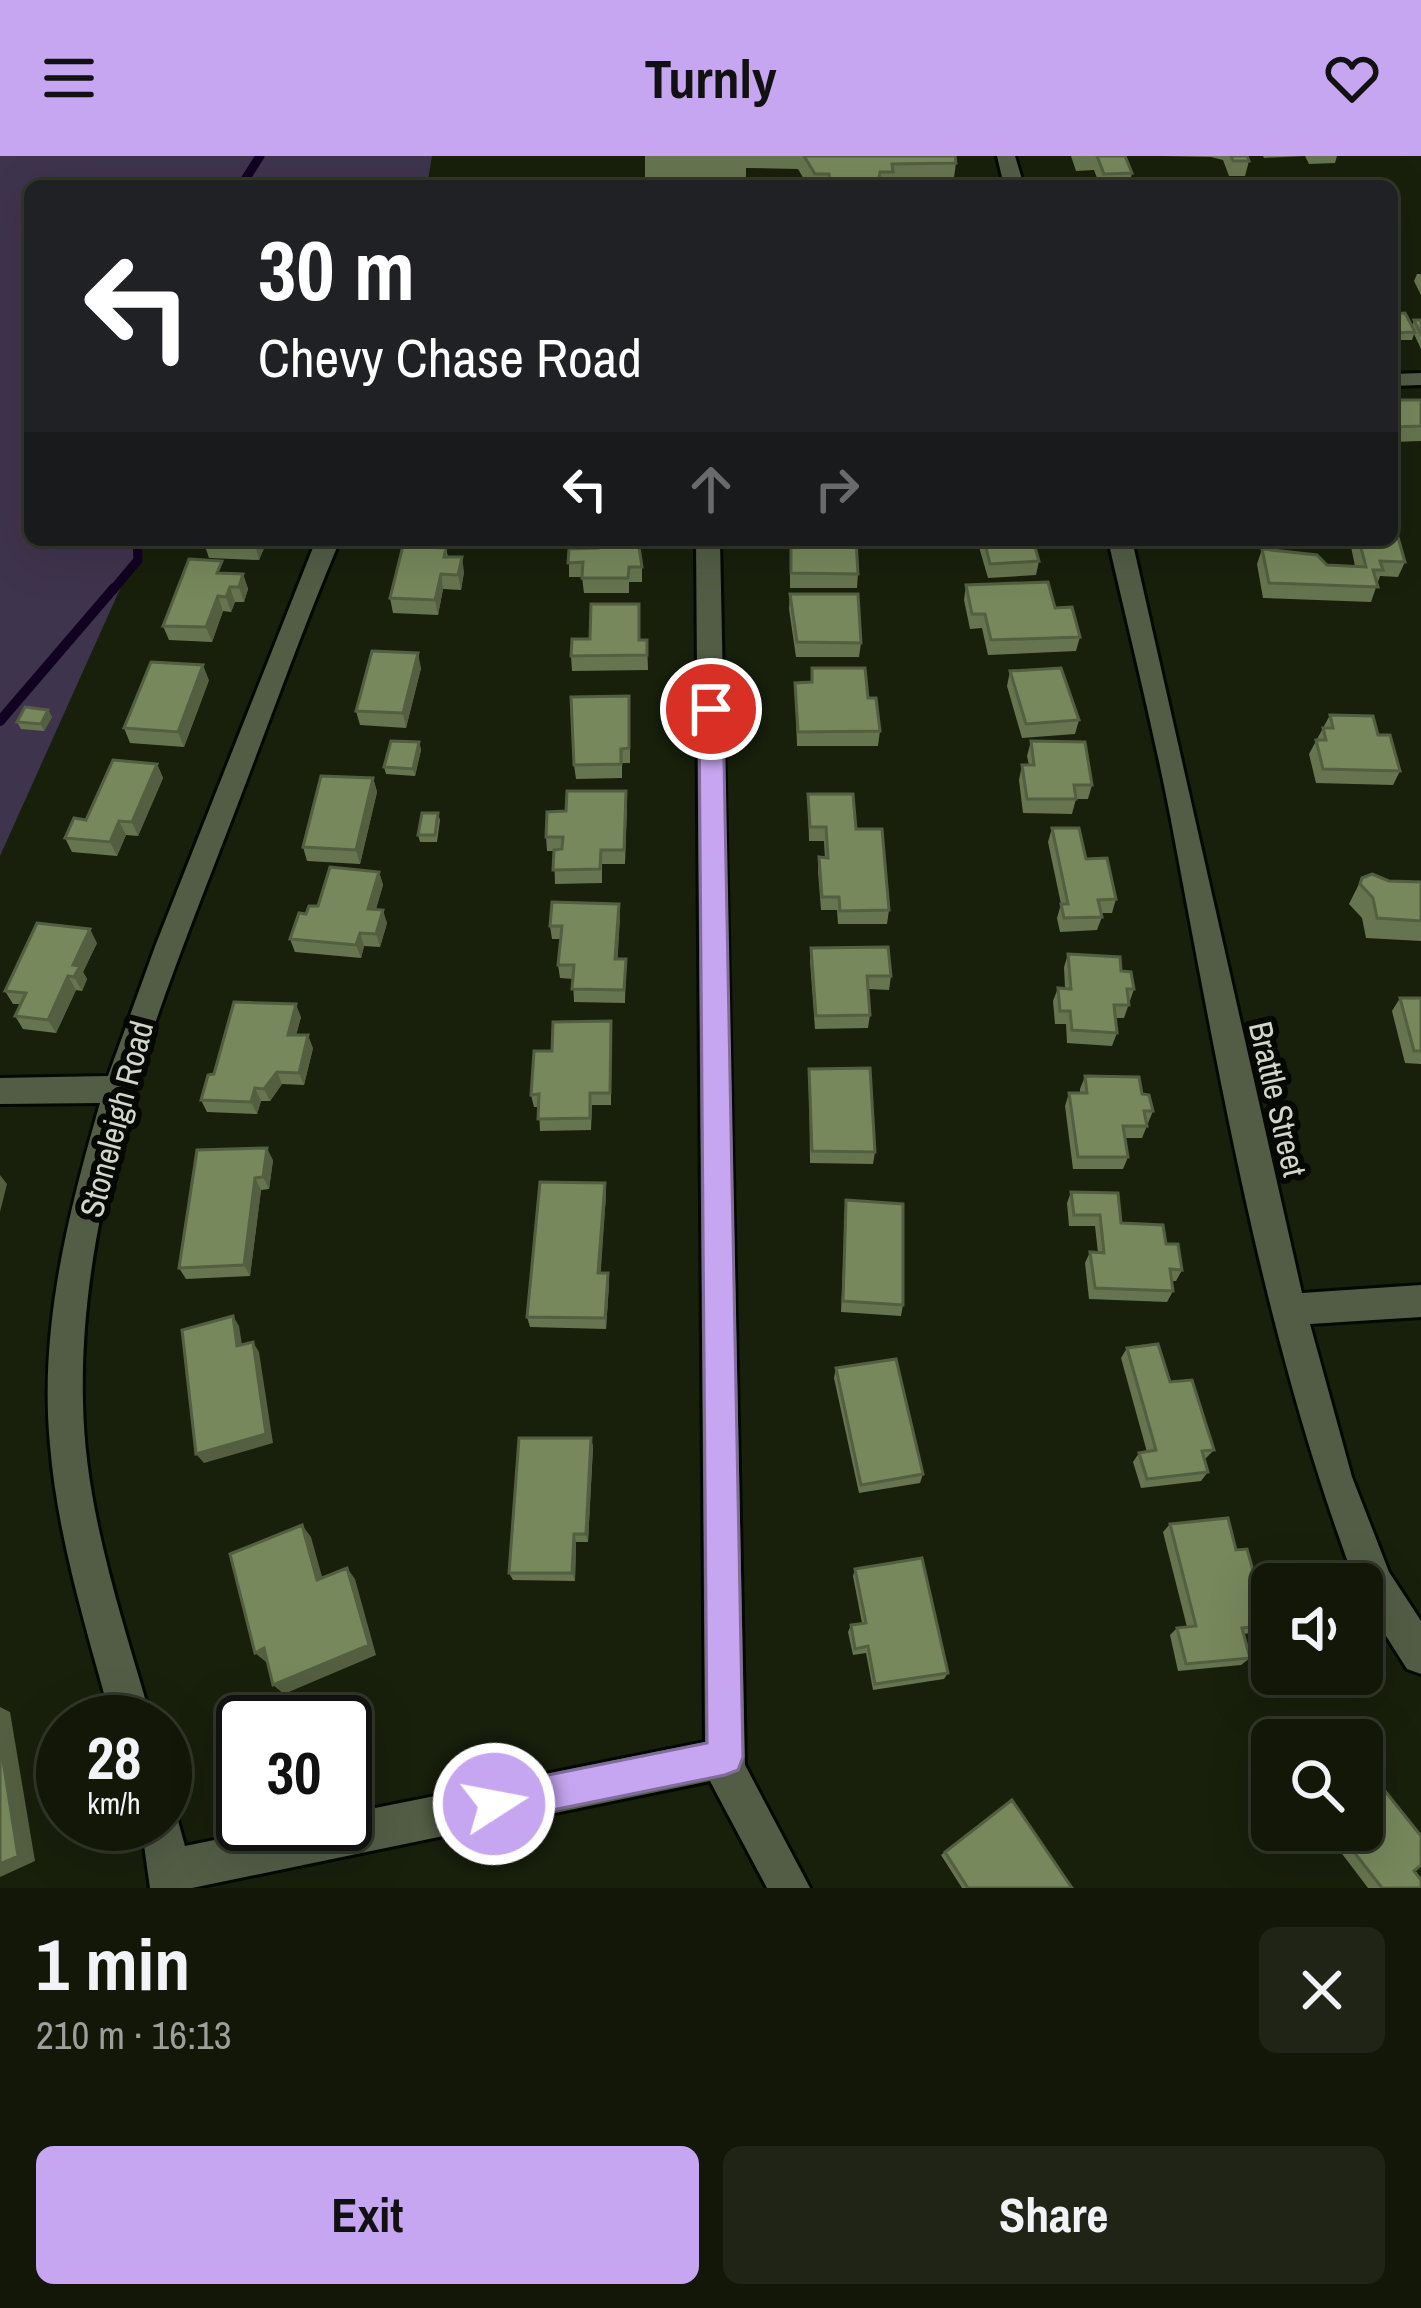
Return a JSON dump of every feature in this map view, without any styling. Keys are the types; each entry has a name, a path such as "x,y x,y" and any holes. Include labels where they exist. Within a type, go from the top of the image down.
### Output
{"street":[{"name":"Stoneleigh Road","path":"125,1695 78,1523 64,1406 64,1350 73,1284 154,984 326,546"},
{"path":"708,546 725,1768 789,1888"},
{"name":"Brattle Street","path":"1121,546 1288,1310 1334,1477 1375,1584 1421,1655"},
{"path":"0,1091 122,1089"},
{"path":"1288,1310 1421,1300"},
{"path":"170,1879 725,1757"}],"shaded area":[{"path":"0,156 432,156 428,180 24,180 24,546 139,546 0,856"}],"building":[{"path":"804,156 955,156 956,163 892,164 893,172 880,172 878,180 830,180 829,174 815,174"},
{"path":"1097,156 1125,156 1132,173 1104,174"},
{"path":"1405,313 1415,332 1398,333 1398,314"},
{"path":"1398,400 1421,400 1421,426 1398,427"},
{"path":"1398,538 1405,562 1380,561 1383,570 1373,570 1378,587 1269,583 1262,549 1317,555 1327,565 1366,567 1361,546 1398,546"},
{"path":"403,546 446,548 444,557 462,557 458,575 441,574 435,600 390,598"},
{"path":"639,546 642,567 629,567 628,578 582,578 583,562 568,563 569,549"},
{"path":"791,546 856,546 858,574 791,573"},
{"path":"986,546 1035,546 1039,561 990,564"},
{"path":"189,559 222,561 217,573 243,574 239,587 230,587 226,597 218,596 206,627 163,626"},
{"path":"1048,582 1055,608 1072,607 1080,637 991,640 985,614 972,614 966,585"},
{"path":"790,594 858,594 861,643 797,642"},
{"path":"591,604 639,604 639,640 647,640 647,655 571,656 572,639 590,639"},
{"path":"372,651 418,653 403,713 356,711"},
{"path":"151,662 203,665 178,732 124,728"},
{"path":"812,668 865,668 868,698 876,698 880,731 798,732 795,683 812,682"},
{"path":"1061,668 1079,720 1026,724 1010,671"},
{"path":"629,696 629,748 621,749 621,764 574,765 571,697"},
{"path":"25,707 48,710 41,724 17,722"},
{"path":"1330,715 1373,716 1378,735 1390,735 1400,771 1323,769 1316,740 1326,740 1323,728 1333,728"},
{"path":"391,741 419,742 413,769 384,767"},
{"path":"1031,741 1085,742 1092,785 1074,785 1076,799 1027,799 1022,765 1034,765"},
{"path":"113,760 157,764 132,822 119,821 110,842 65,838 74,818 86,820"},
{"path":"321,776 373,778 356,850 303,847"},
{"path":"567,791 626,791 624,850 601,850 600,869 553,870 554,850 562,849 563,837 546,837 547,812 566,811"},
{"path":"808,794 853,794 856,829 882,829 889,910 840,911 839,897 822,897 819,857 828,858 826,827 810,827"},
{"path":"422,813 438,813 435,835 418,835"},
{"path":"1052,828 1079,828 1086,859 1107,858 1116,899 1098,900 1102,917 1064,918 1061,904 1068,904"},
{"path":"330,867 379,872 368,909 383,910 376,934 360,933 356,945 290,939 299,913 318,906"},
{"path":"1372,874 1389,881 1421,882 1421,921 1377,918 1373,898 1360,884"},
{"path":"552,902 619,904 615,959 626,959 624,990 572,989 574,965 558,965 562,926 550,926"},
{"path":"37,923 90,929 73,965 80,966 74,977 68,976 48,1020 15,1016 26,993 5,991"},
{"path":"888,947 891,976 867,976 870,1015 816,1016 811,948"},
{"path":"1068,954 1120,957 1121,971 1131,972 1134,989 1127,989 1129,1005 1114,1005 1117,1033 1072,1030 1070,1011 1060,1011 1058,988 1071,989"},
{"path":"1400,998 1421,998 1421,1051 1414,1051"},
{"path":"234,1002 296,1004 288,1035 308,1035 299,1073 277,1072 264,1089 255,1088 251,1102 201,1100 208,1075 214,1074"},
{"path":"611,1021 610,1093 590,1093 590,1118 538,1119 539,1094 531,1095 534,1051 552,1051 553,1022"},
{"path":"870,1068 875,1152 812,1151 809,1069"},
{"path":"1085,1076 1139,1077 1142,1094 1149,1095 1153,1111 1144,1111 1147,1126 1123,1126 1128,1157 1078,1157 1069,1093 1087,1093"},
{"path":"267,1148 263,1177 255,1178 244,1265 179,1268 197,1150"},
{"path":"540,1182 605,1183 598,1273 608,1273 605,1318 527,1317"},
{"path":"1071,1192 1118,1193 1121,1223 1163,1225 1166,1244 1178,1244 1182,1270 1170,1269 1173,1291 1095,1288 1090,1252 1104,1253 1100,1215 1074,1215"},
{"path":"846,1200 903,1204 903,1305 843,1301"},
{"path":"233,1316 237,1346 253,1342 266,1434 196,1454 182,1330"},
{"path":"1158,1344 1170,1382 1192,1380 1214,1450 1202,1451 1208,1472 1147,1479 1139,1453 1156,1450 1127,1348"},
{"path":"896,1359 923,1474 861,1485 836,1368"},
{"path":"519,1438 591,1438 586,1534 574,1534 572,1573 509,1573"},
{"path":"1228,1518 1236,1550 1247,1549 1251,1627 1242,1628 1250,1658 1186,1664 1177,1628 1196,1626 1170,1524"},
{"path":"302,1525 317,1580 347,1568 369,1645 273,1685 264,1648 255,1653 230,1554"},
{"path":"922,1558 948,1673 875,1684 868,1646 855,1649 851,1625 866,1623 855,1569"},
{"path":"0,1742 18,1856 0,1864"},
{"path":"1383,1788 1421,1836 1421,1865 1414,1871 1421,1888 1382,1888 1353,1851 1383,1851"},
{"path":"1012,1800 1072,1888 968,1888 945,1852"}],"waterway":[{"path":"245,180 260,156"},
{"path":"112,591 138,560 137,546"},
{"path":"0,721 114,588"}],"route":[{"path":"494,1804 725,1757 711,709"}]}
